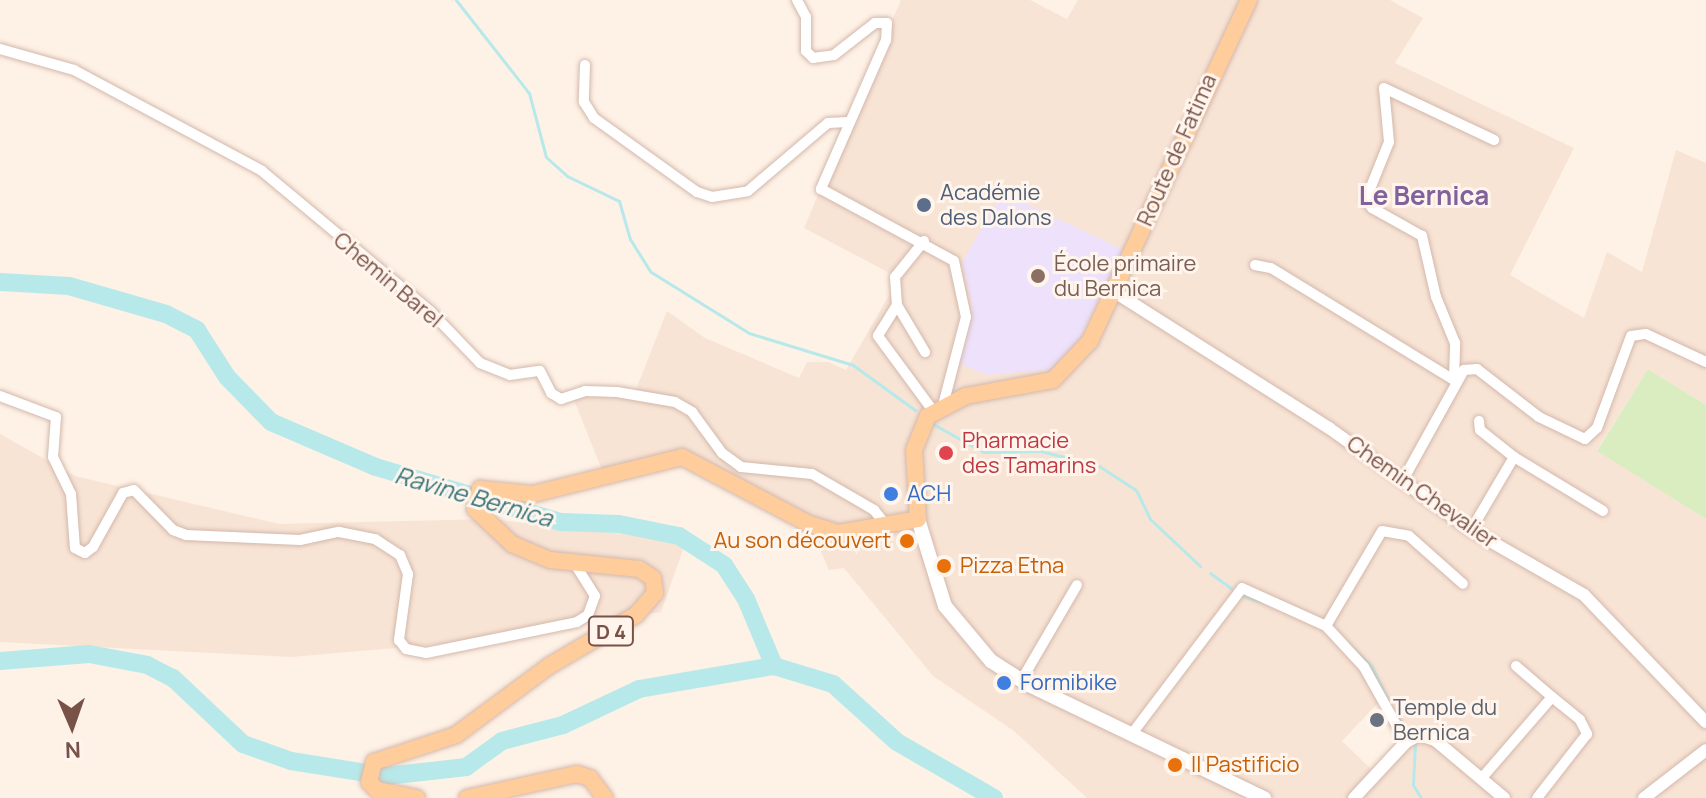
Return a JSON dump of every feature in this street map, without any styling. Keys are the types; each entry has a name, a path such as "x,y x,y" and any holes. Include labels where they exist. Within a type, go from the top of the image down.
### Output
{"main road":[{"name":"Route de Fatima","path":"938,409 994,389 1040,384 1064,373 1090,341 1249,0"},
{"path":"938,409 915,437 918,519 945,606 977,648 1021,681 1134,731 1264,798"},
{"name":"D 4","path":"417,798 377,790 369,782 374,762 456,735 549,666 636,615 655,593 653,578 639,569 574,562 524,551 475,509 476,494 486,488 533,494 682,457 809,524 839,533 888,528 918,519"},
{"path":"467,798 577,774 590,778 605,798"}],"street":[{"path":"797,0 806,17 806,51 813,58 834,55 875,23 887,23 886,40 821,189 924,241 954,261 966,305 965,328 938,409 919,393 878,336 897,305"},
{"name":"Chemin Barel","path":"0,49 74,70 262,171 430,311 480,363 510,375 540,371 551,393 561,399 585,391 626,392 675,402 692,412 722,453 741,467 812,474 874,510 888,528"},
{"path":"585,65 584,102 594,118 697,192 712,197 748,191 828,123 848,122"},
{"path":"1454,380 1455,343 1417,229 1372,208 1366,199 1389,142 1384,88 1494,140"},
{"path":"924,241 895,277 897,305 925,352"},
{"path":"1255,265 1271,268 1454,380"},
{"name":"Chemin Chevalier","path":"1113,291 1403,480 1471,530 1584,595 1706,722"},
{"path":"1403,480 1454,380 1464,370 1477,369 1539,417 1585,439 1597,428 1631,336 1646,334 1706,362"},
{"path":"0,396 56,417 53,457 71,494 75,548 85,553 93,547 123,493 134,490 173,530 186,535 300,540 339,532 375,539 400,555 408,574 399,640 406,649 426,653 577,622 588,615 595,596 574,562"},
{"path":"1479,421 1480,430 1514,457 1603,511"},
{"path":"1471,530 1514,457"},
{"path":"1326,626 1382,531 1409,536 1463,584"},
{"path":"1021,681 1077,585"},
{"path":"1134,731 1242,588 1326,626 1364,667 1406,742"},
{"path":"1516,666 1580,720 1587,734 1537,798"},
{"path":"1481,779 1552,697"},
{"path":"1354,798 1406,742 1419,735 1435,740 1504,798"},
{"path":"1644,798 1706,750"}],"shaded area":[{"path":"901,0 1030,0 1067,19 1078,0 1390,0 1423,18 1395,63 1574,148 1510,275 1584,318 1607,252 1642,272 1676,150 1706,163 1706,405 1648,369 1597,450 1706,519 1706,798 1087,798 1014,731 933,676 844,568 829,570 809,524 696,462 604,475 574,400 585,391 635,392 667,311 705,338 799,378 807,362 828,362 846,370 899,278 804,228","holes":["1124,250 1073,353 958,363 972,308 969,290","1380,701 1402,740 1372,770 1342,741"]},
{"name":"École primaire du Bernica","path":"1003,193 1124,250 1073,353 1055,369 987,375 958,363 972,308 962,262"},
{"path":"0,434 75,476 279,524 491,519 686,541 661,612 441,644 291,657 0,642"}],"green space":[{"path":"1648,369 1706,405 1706,519 1597,451"}],"waterway":[{"path":"456,0 529,93 546,157 567,176 619,201 630,239 651,272 749,333 853,365 915,410"},
{"name":"Ravine Bernica","path":"0,282 69,286 166,314 197,330 227,377 271,422 376,467 561,522 619,524 679,536 724,565 746,599 774,666 833,684 897,742 994,798"},
{"path":"933,424 983,452 1041,451 1099,466 1136,490 1150,519 1200,566"},
{"path":"1210,573 1231,588"},
{"path":"1242,596 1262,602"},
{"path":"1348,643 1371,665 1387,698"},
{"path":"0,661 89,654 147,665 173,678 243,744 291,761 386,776 466,767 502,741 563,725 639,689 774,666"},
{"path":"1392,708 1407,731"},
{"path":"1415,745 1413,785 1421,798"}],"place":[{"name":"Académie des Dalons","path":"924,205"},
{"name":"École primaire du Bernica","path":"1038,276"},
{"name":"Pharmacie des Tamarins","path":"946,453"},
{"name":"ACH","path":"891,494"},
{"name":"Au son découvert","path":"907,541"},
{"name":"Pizza Etna","path":"944,566"},
{"name":"Formibike","path":"1004,683"},
{"name":"Temple du Bernica","path":"1377,720"},
{"name":"Il Pastificio","path":"1175,765"}],"district":[{"name":"Le Bernica","path":"1424,196"}]}
